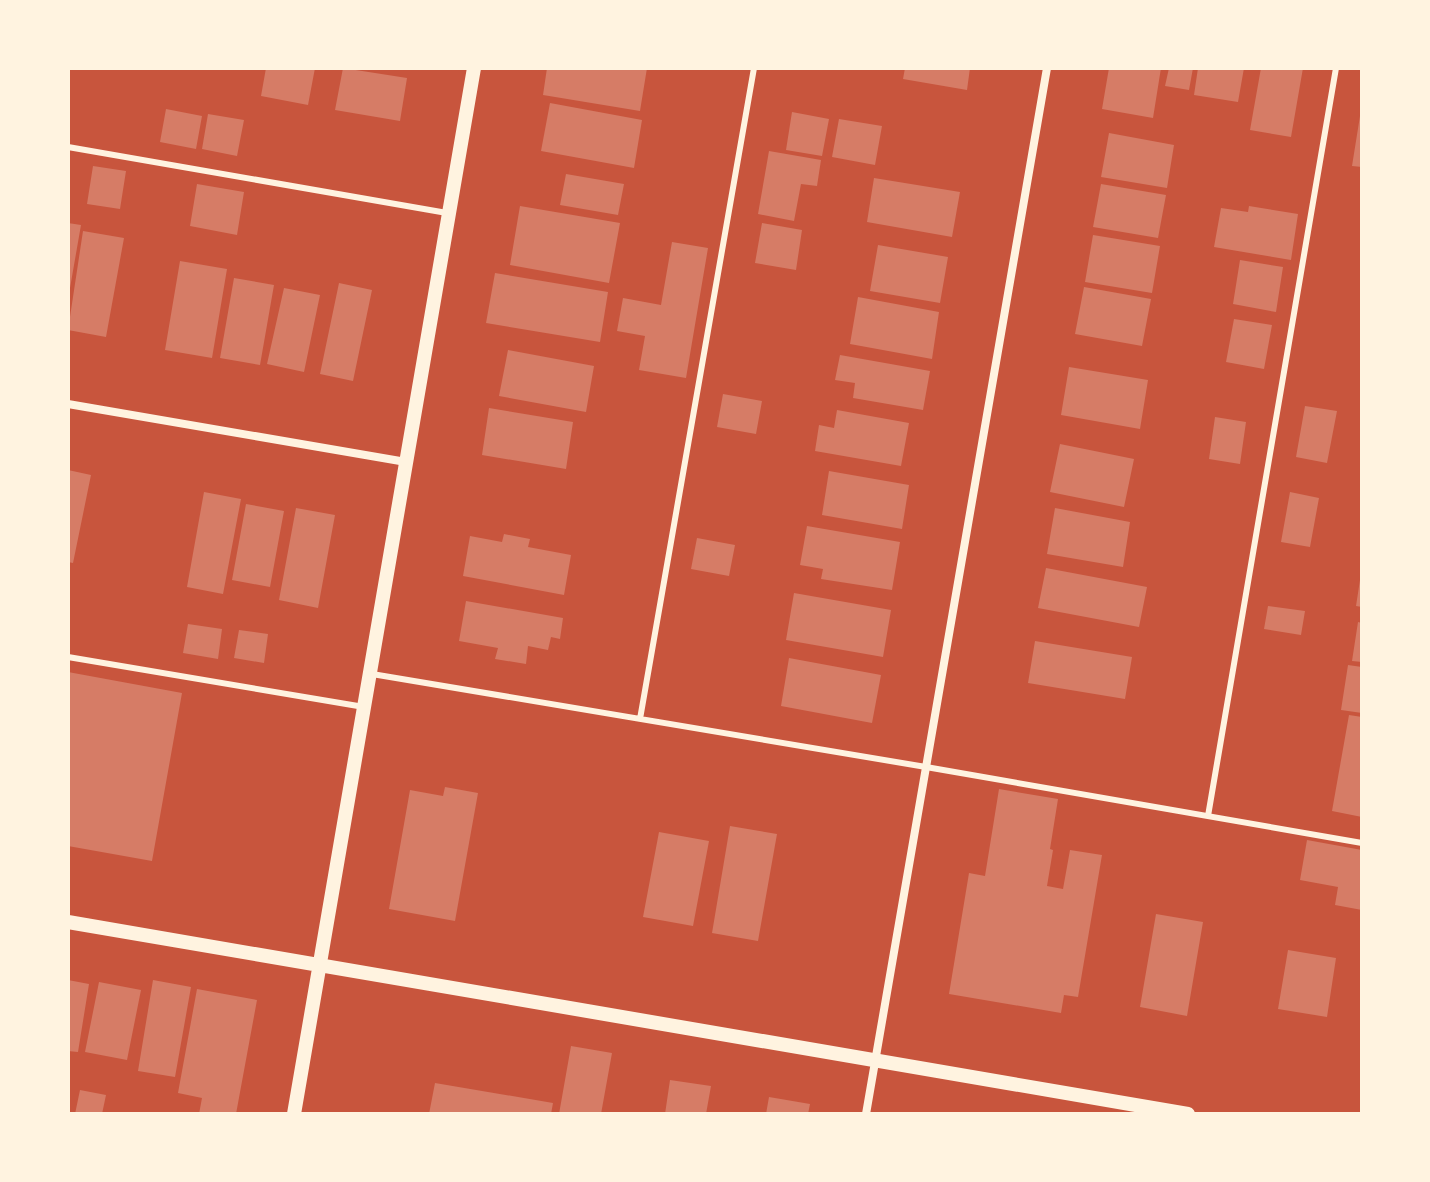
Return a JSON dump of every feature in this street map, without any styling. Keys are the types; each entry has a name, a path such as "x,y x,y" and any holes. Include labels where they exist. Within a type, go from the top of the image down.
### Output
{"street":[{"path":"294,1114 474,68"},
{"path":"866,1114 1047,68"},
{"path":"68,404 406,462"},
{"path":"68,922 875,1060 1152,1111 1188,1114"}],"lane":[{"path":"640,719 754,68"},
{"path":"1208,816 1336,68"},
{"path":"68,147 449,214"},
{"path":"68,657 364,707"},
{"path":"370,674 1362,843"}],"building":[{"path":"266,68 315,68 308,105 261,96"},
{"path":"343,68 407,78 400,121 335,110"},
{"path":"547,68 647,68 640,111 543,95"},
{"path":"905,68 970,68 967,90 903,79"},
{"path":"1109,68 1161,68 1153,118 1102,109"},
{"path":"1169,68 1193,68 1189,90 1165,86"},
{"path":"1198,68 1244,68 1238,102 1194,95"},
{"path":"1261,68 1303,68 1291,137 1250,130"},
{"path":"550,103 642,120 634,168 541,151"},
{"path":"166,109 202,116 196,149 160,142"},
{"path":"792,112 829,119 822,156 786,150"},
{"path":"208,114 244,120 237,156 202,149"},
{"path":"1362,116 1362,167 1352,166"},
{"path":"839,119 882,126 875,165 832,157"},
{"path":"1109,133 1174,145 1167,188 1101,177"},
{"path":"769,151 821,160 817,186 801,184 794,221 758,214"},
{"path":"93,166 126,171 120,209 87,204"},
{"path":"566,174 624,184 618,215 560,205"},
{"path":"874,178 960,192 952,237 867,222"},
{"path":"197,184 244,192 237,235 190,226"},
{"path":"1101,184 1166,195 1158,238 1093,227"},
{"path":"520,206 620,223 609,283 510,265"},
{"path":"1249,206 1298,214 1291,260 1214,247 1221,208 1248,212"},
{"path":"68,223 81,225 70,288 68,288"},
{"path":"762,223 802,230 796,270 755,263"},
{"path":"83,231 124,238 106,337 68,330"},
{"path":"1093,235 1160,246 1152,293 1085,282"},
{"path":"672,242 708,248 686,378 639,370 645,336 617,331 623,298 661,305"},
{"path":"878,245 948,257 940,303 870,291"},
{"path":"1240,260 1283,267 1276,312 1233,304"},
{"path":"180,261 227,269 212,358 165,350"},
{"path":"495,273 608,292 600,342 486,323"},
{"path":"234,278 274,285 260,365 220,358"},
{"path":"339,283 372,290 353,381 320,374"},
{"path":"1084,287 1151,299 1142,346 1075,334"},
{"path":"284,288 320,295 304,372 267,364"},
{"path":"858,297 939,312 932,359 850,344"},
{"path":"1234,319 1272,325 1264,369 1226,362"},
{"path":"508,350 594,366 586,412 499,396"},
{"path":"840,355 930,371 923,410 853,398 855,383 835,380"},
{"path":"1069,367 1148,380 1140,429 1061,415"},
{"path":"723,394 762,401 756,434 717,427"},
{"path":"1305,406 1337,411 1327,463 1296,457"},
{"path":"489,408 573,422 566,469 482,455"},
{"path":"837,410 909,423 901,466 815,451 819,425 834,428"},
{"path":"1215,417 1246,422 1240,464 1209,459"},
{"path":"1060,444 1134,459 1124,507 1050,492"},
{"path":"68,470 91,475 73,563 68,562"},
{"path":"829,471 909,485 902,529 822,515"},
{"path":"204,492 241,499 223,594 187,587"},
{"path":"1290,492 1319,498 1310,547 1281,542"},
{"path":"246,504 284,511 270,587 232,580"},
{"path":"296,508 335,515 318,608 279,600"},
{"path":"1055,508 1130,522 1123,567 1047,554"},
{"path":"807,526 900,542 892,590 821,579 823,569 800,565"},
{"path":"504,534 530,539 528,547 571,555 564,595 463,576 470,536 502,542"},
{"path":"697,538 735,545 729,576 691,569"},
{"path":"1046,568 1147,587 1139,627 1038,608"},
{"path":"1362,580 1362,607 1356,606"},
{"path":"794,593 891,610 883,657 786,640"},
{"path":"466,601 563,618 560,639 551,637 548,650 528,646 526,664 495,659 498,648 459,641"},
{"path":"1268,606 1305,611 1301,635 1264,629"},
{"path":"1358,622 1362,623 1362,662 1352,661"},
{"path":"188,624 222,629 218,659 183,653"},
{"path":"239,630 268,634 264,663 234,658"},
{"path":"1035,641 1132,657 1125,699 1028,683"},
{"path":"789,658 881,675 872,723 781,706"},
{"path":"1348,665 1362,667 1362,713 1341,710"},
{"path":"68,672 182,693 152,861 68,846"},
{"path":"1349,715 1362,717 1362,817 1332,811"},
{"path":"445,787 478,793 455,921 389,909 410,790 443,796"},
{"path":"999,789 1058,799 1047,886 1063,889 1070,850 1102,855 1078,997 1064,995 1061,1013 949,994 969,873 985,876"},
{"path":"730,826 777,834 758,941 712,933"},
{"path":"659,832 709,841 693,926 643,917"},
{"path":"1307,840 1362,850 1362,910 1335,905 1338,887 1300,880"},
{"path":"1156,914 1203,922 1187,1016 1140,1007"},
{"path":"1288,950 1336,958 1327,1017 1278,1009"},
{"path":"68,980 89,984 78,1052 68,1051"},
{"path":"153,980 191,987 175,1077 138,1071"},
{"path":"99,982 141,990 127,1060 85,1052"},
{"path":"197,989 257,1000 236,1114 199,1114 202,1098 178,1093"},
{"path":"571,1046 612,1053 601,1114 559,1114"},
{"path":"670,1080 711,1086 706,1114 665,1114"},
{"path":"435,1083 553,1103 551,1114 429,1114"},
{"path":"80,1090 106,1095 102,1114 75,1114"},
{"path":"769,1097 810,1104 808,1114 766,1114"}]}
